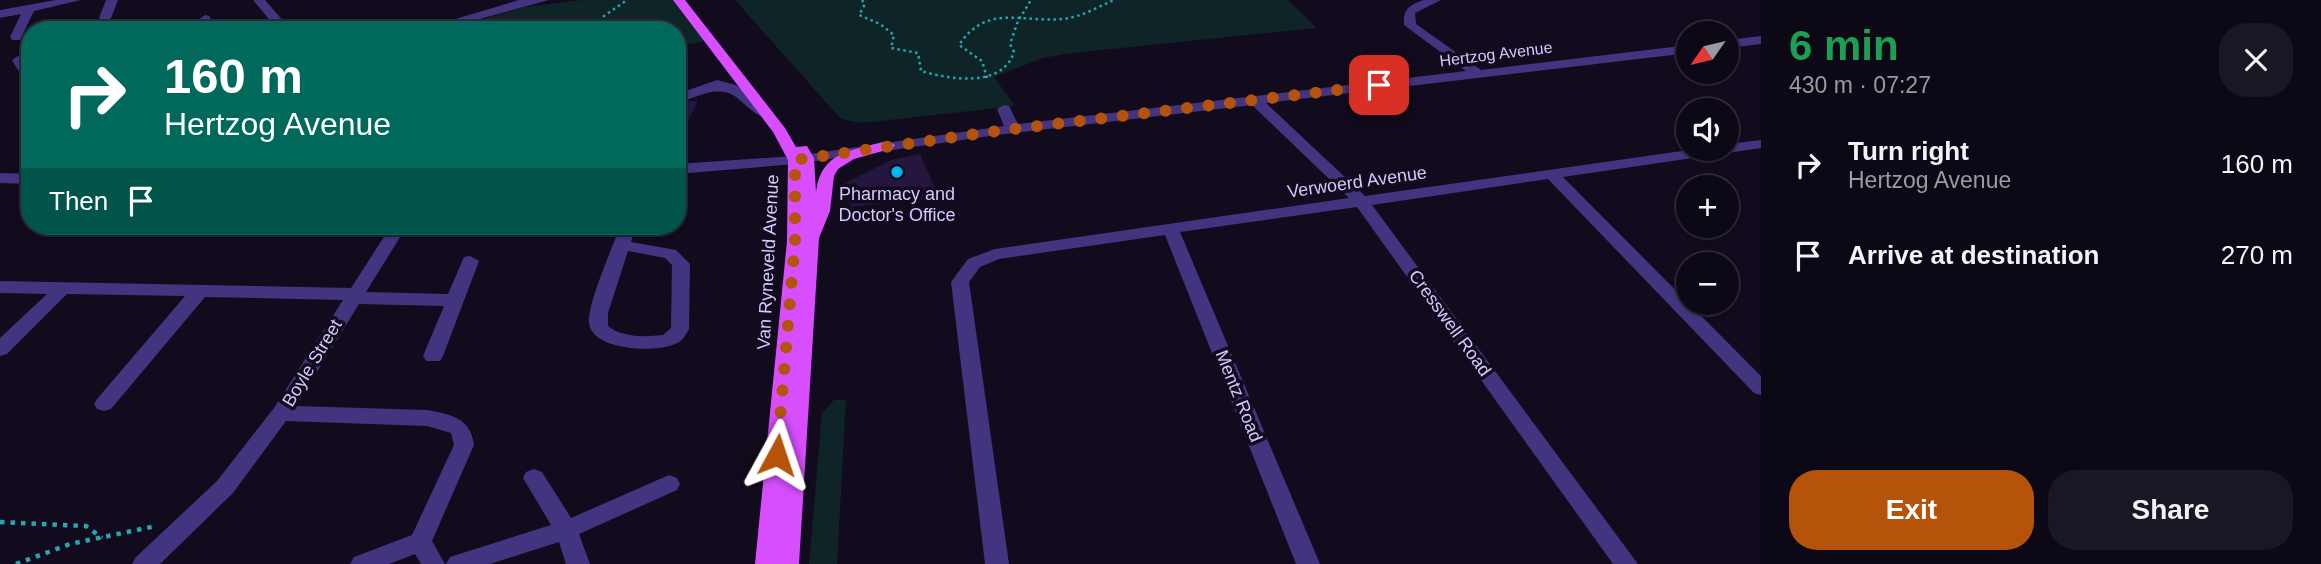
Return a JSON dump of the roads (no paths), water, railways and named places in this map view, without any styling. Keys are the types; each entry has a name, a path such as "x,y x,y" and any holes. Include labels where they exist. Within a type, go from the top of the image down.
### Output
{"main road":[{"name":"Van Ryneveld Avenue","path":"679,0 801,159 767,564"},
{"name":"Van Ryneveld Avenue","path":"691,0 791,128 801,159 811,241 787,564"},
{"path":"811,241 822,211 826,176 832,166 849,156 888,145"}],"street":[{"path":"0,14 75,0"},
{"path":"105,18 112,0"},
{"path":"259,0 277,21"},
{"path":"455,21 522,1 543,0"},
{"path":"1435,0 1414,7 1409,13 1410,25 1478,74"},
{"path":"23,21 29,9"},
{"path":"16,37 21,26"},
{"path":"1740,42 1761,40"},
{"name":"Hertzog Avenue","path":"686,168 801,159 888,145 1676,51"},
{"path":"18,60 21,65"},
{"path":"686,95 735,73"},
{"path":"706,87 731,88 767,114"},
{"name":"Cresswell Road","path":"1255,100 1361,201 1626,564"},
{"path":"1004,109 1013,130"},
{"name":"Verwoerd Avenue","path":"1739,147 1761,144"},
{"name":"Verwoerd Avenue","path":"997,564 960,282 974,263 995,254 1170,227 1676,157"},
{"path":"1553,175 1761,388"},
{"path":"0,178 21,179"},
{"name":"Mentz Road","path":"1170,227 1308,564"},
{"name":"Boyle Street","path":"393,235 281,413 427,418 446,421 458,427 464,435 464,445 420,542"},
{"path":"622,245 670,254 681,264 680,329 665,342 624,341 606,336 601,331 599,313 625,235"},
{"path":"433,356 470,261"},
{"path":"0,287 453,300"},
{"path":"0,349 63,288"},
{"path":"104,404 199,292"},
{"path":"144,564 225,488 281,413"},
{"path":"534,478 566,530 578,564"},
{"path":"458,564 566,530 668,484"},
{"path":"362,564 420,542 433,564"}],"place":[{"name":"Pharmacy and Doctor's Office","path":"897,172"}]}
